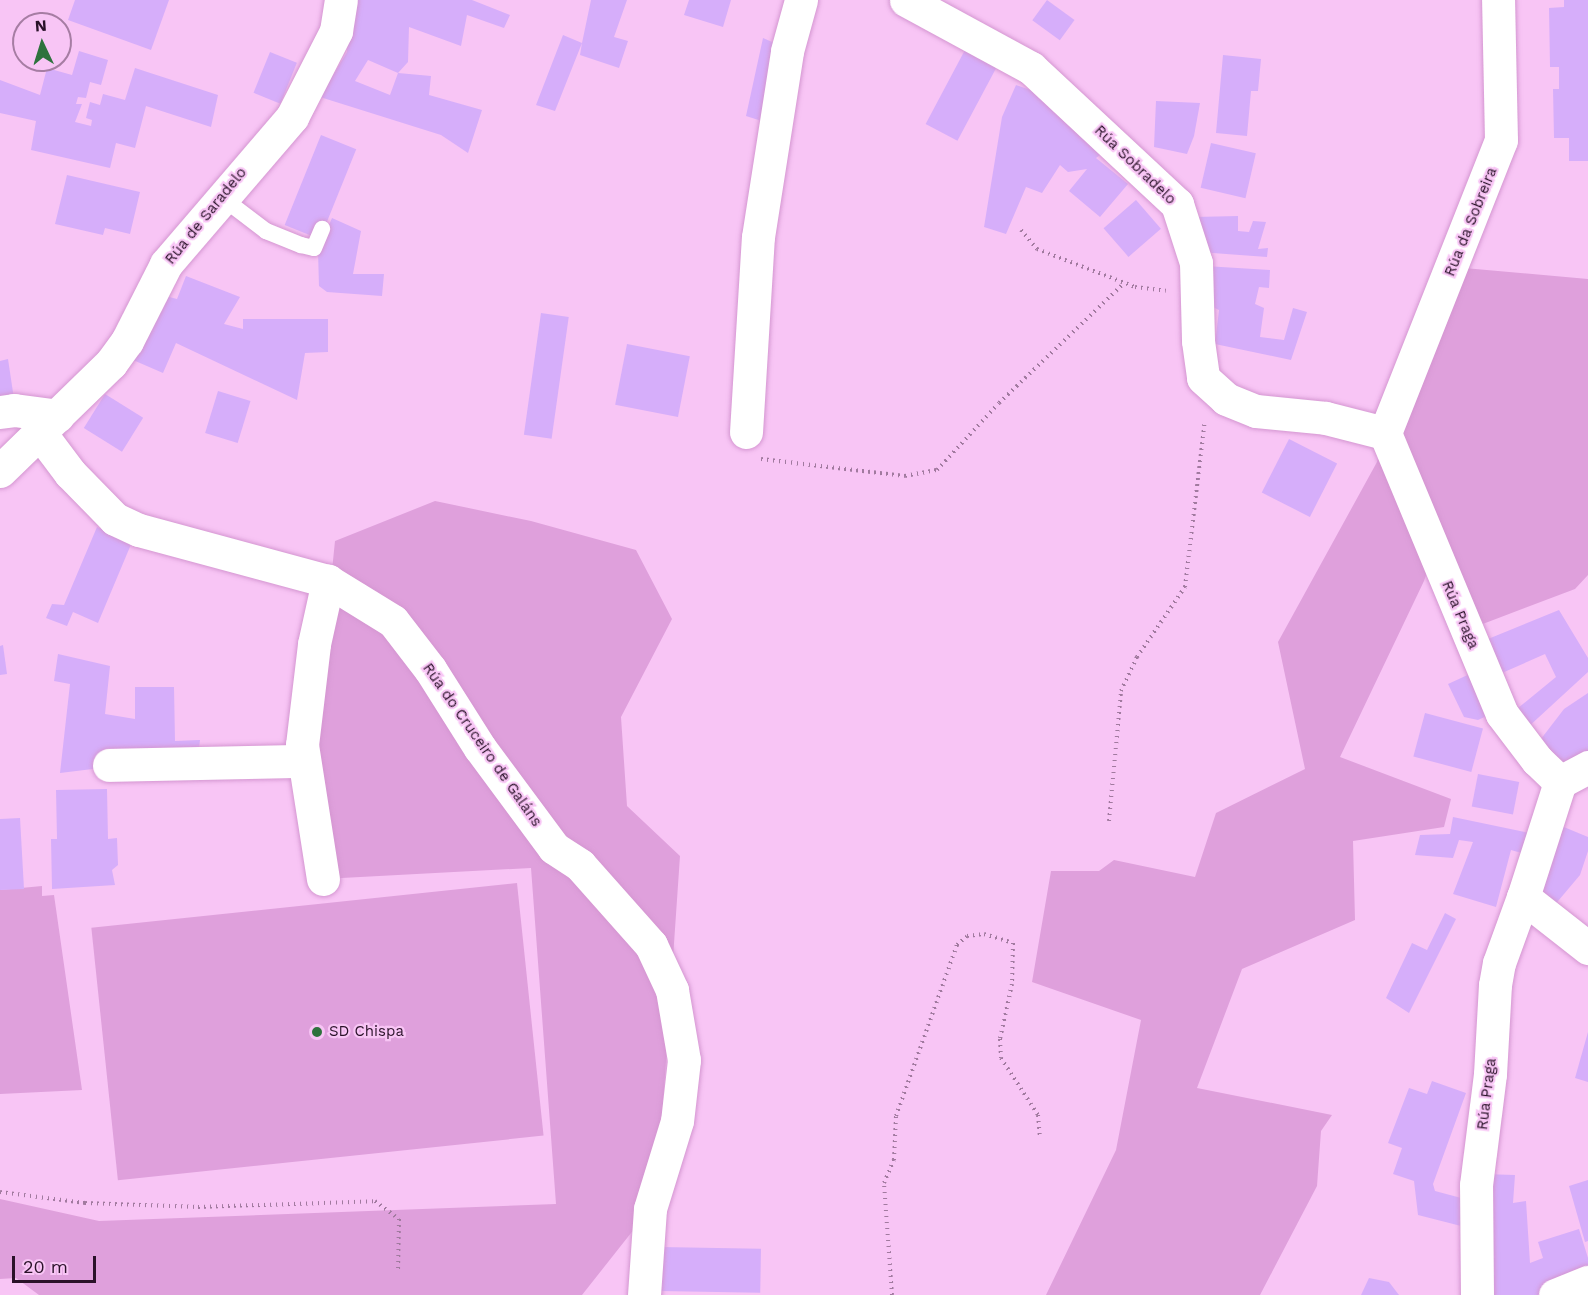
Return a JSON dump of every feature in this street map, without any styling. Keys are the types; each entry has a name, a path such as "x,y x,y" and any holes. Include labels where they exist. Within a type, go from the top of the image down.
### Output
{"street":[{"name":"Rúa de Saradelo","path":"0,471 111,363 127,341 166,264 220,196 292,117 336,31 340,0"},
{"path":"746,432 758,237 787,51 801,0"},
{"name":"Rúa Sobradelo","path":"906,0 995,46 1060,92 1138,171 1177,204 1196,263 1198,341 1203,378"},
{"name":"Rúa da Sobreira","path":"1385,433 1501,141 1498,0"},
{"path":"1203,378 1239,407 1326,418 1385,433"},
{"path":"0,412 14,410 49,424"},
{"name":"Rúa do Cruceiro de Galáns","path":"49,424 70,473 115,519 139,530 328,581 393,621 430,669 523,809 555,848 580,865 604,890 651,945 663,965 680,1025 683,1082 677,1121 650,1209 644,1295"},
{"name":"Rúa Praga","path":"1385,433 1502,714 1537,760 1560,782 1495,985 1490,1074 1476,1185 1477,1295"},
{"path":"323,879 303,761 314,644 328,581"},
{"path":"109,765 303,761"},
{"path":"1560,782 1588,767"},
{"path":"1523,897 1588,948"},
{"path":"1555,1295 1588,1282"}],"lane":[{"path":"220,196 266,231 301,245 314,248 322,229"}],"path":[{"path":"1021,230 1037,249 1124,283 1166,291 1183,287 1196,263"},
{"path":"746,432 748,450 764,461 905,476 937,470 999,403 1116,295 1124,283"},
{"path":"1109,821 1121,691 1137,657 1185,587 1204,439 1203,378"},
{"path":"892,1295 884,1183 894,1160 896,1116 957,945 967,936 984,934 1013,943 1012,984 1000,1039 1001,1058 1038,1115 1040,1136"},
{"path":"0,1192 85,1203 198,1207 375,1201 399,1219 398,1271"}],"shaded area":[{"path":"1453,267 1588,279 1588,575 1575,589 1467,630 1433,554 1424,581 1340,757 1451,799 1444,827 1353,841 1355,920 1242,969 1197,1088 1332,1115 1321,1131 1317,1186 1260,1295 1046,1295 1116,1150 1141,1020 1032,982 1051,871 1099,871 1114,860 1195,877 1216,813 1305,769 1278,642 1377,462 1385,433"},
{"path":"435,501 531,521 636,550 672,619 621,717 627,806 680,856 658,1177 650,1209 582,1295 39,1295 16,1278 0,1279 0,1199 99,1221 556,1204 531,868 323,879 308,806 335,541"},
{"name":"SD Chispa","path":"517,883 544,1136 118,1180 91,928"},
{"path":"42,886 42,896 54,895 82,1090 0,1094 0,890"}],"building":[{"path":"75,0 169,0 151,50 72,21 71,12"},
{"path":"350,0 472,0 510,15 504,28 467,15 461,46 409,27 408,62 398,73 431,76 429,95 482,110 468,153 441,135 320,97 347,52","holes":["368,60 398,73 390,95 355,81"]},
{"path":"591,0 627,0 614,37 628,41 619,68 580,55"},
{"path":"689,0 731,0 723,27 684,15"},
{"path":"1047,0 1075,20 1060,40 1032,20"},
{"path":"1564,0 1588,0 1588,161 1569,161 1569,138 1554,138 1553,89 1559,89 1559,67 1550,67 1549,8 1564,7"},
{"path":"563,35 582,43 555,111 536,105"},
{"path":"763,38 779,45 771,124 746,116"},
{"path":"966,48 998,65 957,141 926,124"},
{"path":"79,51 108,60 101,85 90,82 86,98 78,97 76,104 82,104 75,122 91,126 92,120 86,118 90,102 100,105 103,94 125,100 135,68 218,95 211,127 146,106 135,148 116,143 110,168 31,150 36,121 0,113 0,80 40,95 46,72 72,75"},
{"path":"270,52 297,63 280,104 254,93"},
{"path":"1223,55 1261,59 1258,91 1251,91 1247,136 1216,133"},
{"path":"1016,85 1048,96 1105,151 1096,158 1128,184 1100,217 1069,191 1087,169 1068,172 1060,165 1042,193 1026,187 1006,234 984,227 1002,117"},
{"path":"1156,101 1200,103 1194,136 1187,154 1154,147"},
{"path":"321,135 356,149 320,239 285,225"},
{"path":"1211,143 1256,153 1245,198 1201,188"},
{"path":"67,175 140,192 130,234 105,228 103,235 55,224"},
{"path":"1136,200 1161,229 1128,257 1104,228"},
{"path":"1238,216 1238,231 1249,232 1253,221 1266,222 1258,249 1268,248 1267,257 1199,252 1195,217"},
{"path":"332,218 361,231 353,274 384,274 382,296 327,292 319,286 318,251"},
{"path":"1205,266 1270,270 1269,288 1259,287 1255,304 1264,308 1260,337 1284,340 1293,308 1307,312 1291,360 1215,344 1219,310 1206,304"},
{"path":"186,276 240,297 224,324 243,329 243,319 328,319 328,352 305,353 297,400 176,343 163,373 133,360 162,295 177,299"},
{"path":"541,313 569,317 552,439 524,435"},
{"path":"627,344 690,356 678,417 615,405"},
{"path":"8,359 14,399 0,401 0,361"},
{"path":"218,391 251,401 238,443 205,433"},
{"path":"105,394 143,418 122,452 84,428"},
{"path":"1289,439 1337,464 1310,517 1262,492"},
{"path":"97,527 132,542 98,623 73,612 67,626 46,618 52,604 64,605"},
{"path":"1559,610 1588,658 1588,672 1526,729 1512,713 1556,677 1545,654 1502,673 1488,639"},
{"path":"3,645 7,674 0,675 0,646"},
{"path":"58,654 110,666 105,714 135,719 135,687 174,687 175,741 200,740 198,756 60,773 70,684 54,681"},
{"path":"1472,673 1491,714 1478,720 1464,717 1448,684"},
{"path":"1588,693 1588,757 1559,766 1534,748 1564,709"},
{"path":"1425,713 1483,729 1471,772 1413,756"},
{"path":"1478,774 1519,782 1513,814 1472,806"},
{"path":"107,789 108,839 117,838 118,865 112,870 115,885 52,889 51,839 57,839 56,790"},
{"path":"1453,817 1529,833 1525,854 1511,850 1496,907 1453,894 1473,842 1459,840 1453,858 1415,855 1420,835 1450,834"},
{"path":"20,818 24,889 0,890 0,819"},
{"path":"1559,825 1588,837 1588,851 1580,875 1553,907 1533,888"},
{"path":"1445,913 1456,919 1409,1013 1386,998 1412,943 1427,950"},
{"path":"1588,1032 1588,1082 1575,1078"},
{"path":"1432,1081 1466,1093 1433,1184 1435,1191 1465,1199 1465,1227 1418,1215 1414,1181 1393,1174 1402,1148 1388,1143 1409,1088 1427,1094"},
{"path":"1483,1174 1515,1175 1513,1203 1526,1201 1530,1263 1543,1258 1538,1242 1579,1229 1588,1258 1588,1278 1540,1295 1485,1295"},
{"path":"1588,1180 1588,1241 1585,1242 1569,1186"},
{"path":"660,1247 761,1249 760,1293 659,1291"},
{"path":"1369,1278 1389,1282 1399,1295 1361,1295"}],"place":[{"name":"SD Chispa","path":"317,1032"}]}
